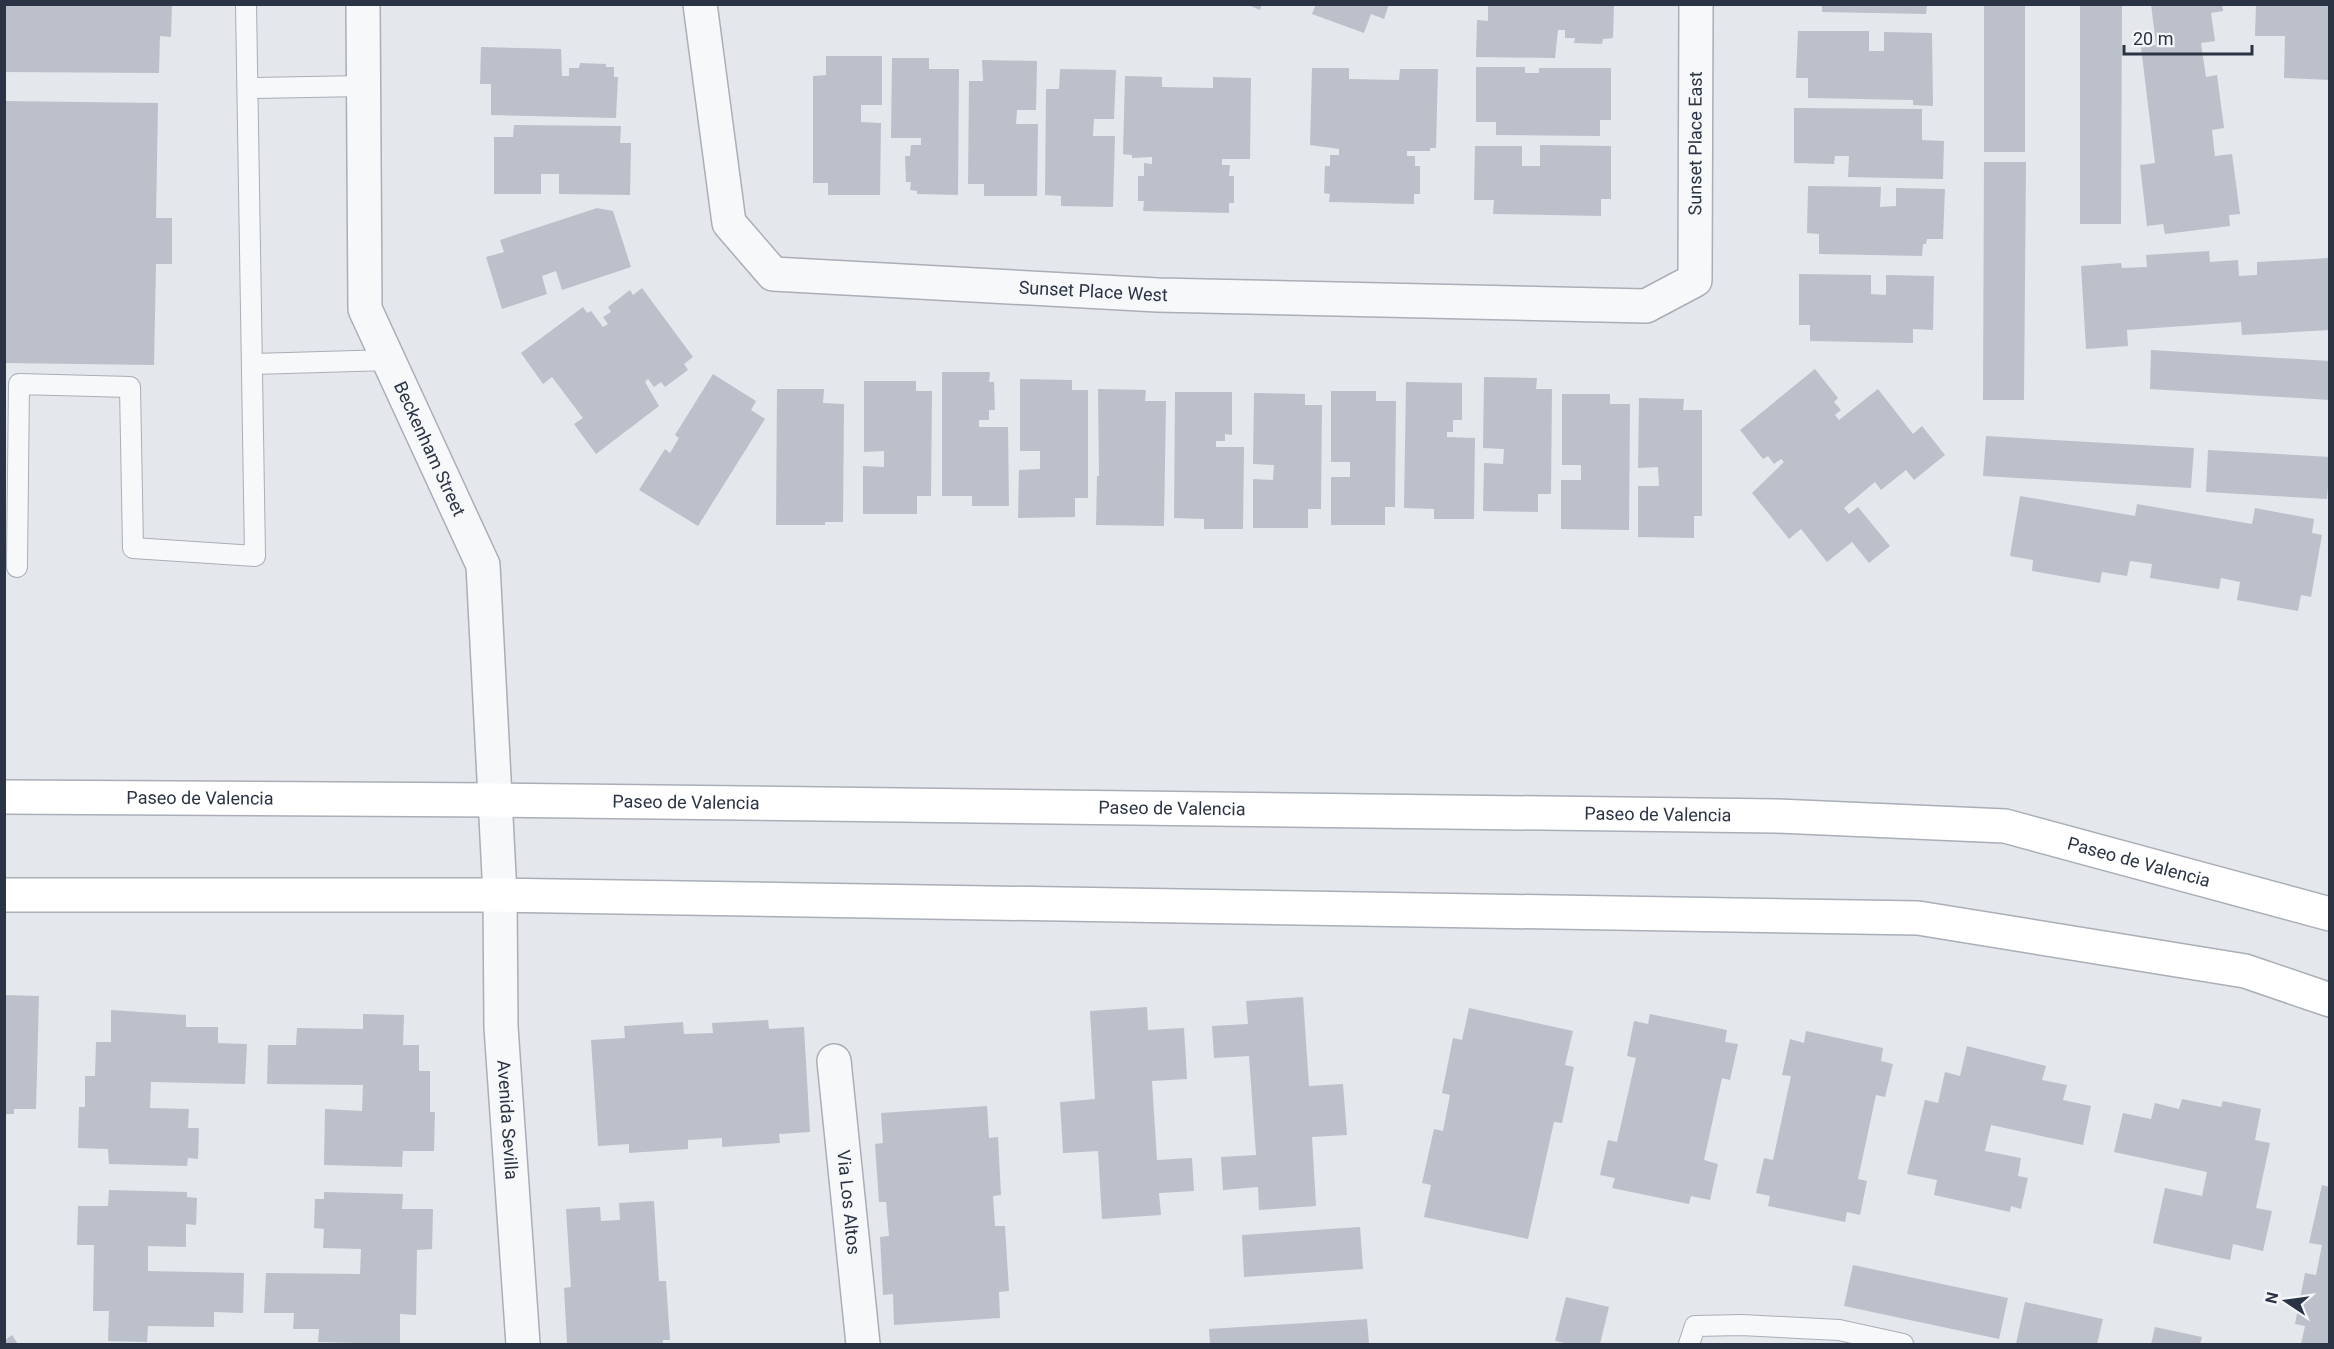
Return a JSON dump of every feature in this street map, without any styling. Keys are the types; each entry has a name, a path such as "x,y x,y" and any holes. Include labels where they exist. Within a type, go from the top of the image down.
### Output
{"main road":[{"name":"Paseo de Valencia","path":"4,797 495,800 1764,816 2005,826 2330,914"},
{"path":"4,895 500,895 1918,918 2245,971 2330,1000"}],"street":[{"name":"Beckenham Street","path":"363,4 365,309 483,565 500,895"},
{"name":"Sunset Place West","path":"700,4 729,223 773,274 1158,295 1646,306 1695,280"},
{"name":"Sunset Place East","path":"1695,280 1696,4"},
{"name":"Avenida Sevilla","path":"500,895 501,1027 523,1344"},
{"name":"Via Los Altos","path":"834,1061 863,1344"}],"lane":[{"path":"17,567 19,384 130,387 133,548 255,556 246,4"},
{"path":"248,88 363,86"},
{"path":"252,364 389,360"},
{"path":"1689,1344 1695,1326 1741,1325 1839,1330 1903,1344"}],"building":[{"path":"4,4 172,4 171,37 160,36 159,73 4,72"},
{"path":"1246,4 1262,4 1260,10"},
{"path":"1316,4 1389,4 1384,19 1371,14 1364,33 1312,14"},
{"path":"1488,4 1614,4 1613,38 1603,39 1602,44 1574,43 1575,38 1565,38 1565,30 1558,30 1555,58 1476,57 1477,20 1488,21"},
{"path":"1822,4 1927,4 1926,14 1822,12"},
{"path":"1984,4 2025,4 2025,152 1984,152"},
{"path":"2080,4 2122,4 2121,224 2080,224"},
{"path":"2151,4 2222,4 2223,11 2211,13 2215,41 2201,43 2206,77 2217,75 2224,128 2212,130 2215,156 2232,154 2240,214 2229,215 2230,226 2165,234 2163,224 2147,226 2140,165 2155,163 2141,47 2156,45"},
{"path":"2256,4 2330,4 2330,80 2284,78 2285,36 2255,36"},
{"path":"1798,31 1869,31 1869,51 1884,51 1884,32 1932,33 1933,106 1913,105 1913,100 1808,98 1808,78 1796,78"},
{"path":"481,47 561,49 562,76 569,76 569,68 579,68 580,63 606,64 606,67 614,67 614,77 618,77 616,118 491,115 491,84 480,84"},
{"path":"826,56 882,56 882,105 861,105 861,122 881,123 880,195 828,195 828,183 813,183 813,76 826,75"},
{"path":"892,58 929,58 929,69 959,69 958,195 917,194 917,191 910,190 911,182 906,182 905,156 910,156 911,145 921,145 921,138 891,138"},
{"path":"982,60 1037,61 1036,110 1017,110 1016,124 1038,124 1037,196 984,196 984,184 968,184 969,81 983,81"},
{"path":"1476,67 1525,67 1525,73 1539,73 1539,68 1611,68 1611,120 1600,120 1600,136 1496,135 1496,122 1476,122"},
{"path":"1312,68 1349,68 1349,79 1399,80 1400,69 1438,69 1436,148 1430,148 1430,151 1407,151 1407,156 1415,156 1415,166 1420,166 1420,194 1414,194 1414,204 1329,202 1330,194 1324,193 1325,166 1330,166 1330,155 1339,155 1339,149 1310,145"},
{"path":"1060,69 1116,70 1114,119 1094,119 1093,136 1115,136 1113,207 1061,206 1061,196 1045,195 1046,89 1059,89"},
{"path":"1125,76 1162,77 1162,87 1213,88 1213,77 1251,78 1250,159 1222,159 1222,165 1230,165 1229,176 1234,176 1234,203 1229,203 1229,213 1143,211 1144,201 1138,201 1138,176 1144,176 1144,163 1152,164 1152,157 1132,158 1132,155 1123,154"},
{"path":"4,101 158,103 156,218 172,218 172,264 156,264 154,365 4,363"},
{"path":"1794,108 1922,109 1922,140 1944,141 1943,179 1848,177 1849,156 1835,156 1834,164 1794,163"},
{"path":"514,125 621,126 620,143 631,143 630,195 559,194 559,174 541,174 541,194 494,194 494,137 513,137"},
{"path":"1540,145 1611,146 1611,199 1601,199 1601,216 1493,214 1494,200 1474,200 1475,146 1522,146 1522,166 1540,166"},
{"path":"1984,162 2026,162 2024,400 1983,400"},
{"path":"1808,186 1881,187 1880,207 1896,206 1896,188 1945,189 1943,239 1927,239 1926,244 1923,244 1922,256 1819,254 1819,234 1807,233"},
{"path":"597,208 613,211 631,267 562,290 556,271 542,276 547,294 502,309 486,257 504,252 500,240"},
{"path":"2209,251 2210,262 2238,260 2239,276 2257,275 2257,262 2329,258 2330,330 2242,335 2241,322 2127,330 2128,346 2086,349 2081,266 2121,263 2122,268 2147,267 2146,255"},
{"path":"1799,274 1871,275 1871,294 1886,295 1886,275 1934,276 1933,330 1913,329 1913,343 1810,341 1810,325 1799,325"},
{"path":"642,288 693,357 684,364 688,370 665,387 661,382 654,387 648,379 645,382 659,406 596,454 574,424 583,418 552,377 543,384 521,353 583,307 587,313 591,311 603,327 608,324 603,317 611,312 608,307 630,290 633,295"},
{"path":"2151,350 2330,361 2330,400 2150,389"},
{"path":"1815,369 1838,398 1834,402 1841,410 1835,415 1839,420 1878,389 1913,434 1922,426 1945,455 1914,480 1906,470 1881,490 1875,482 1844,508 1849,514 1858,507 1890,546 1869,563 1852,542 1827,562 1801,529 1789,539 1752,493 1784,462 1781,459 1774,464 1768,456 1763,459 1740,430"},
{"path":"942,372 990,372 989,382 994,382 995,410 989,410 989,420 979,420 979,427 1008,427 1009,506 972,506 972,496 942,496"},
{"path":"713,374 756,401 751,410 765,419 698,526 639,490 665,449 670,453 679,438 675,435"},
{"path":"1484,377 1537,378 1536,389 1552,389 1551,494 1538,494 1538,512 1483,511 1484,463 1503,464 1504,449 1483,448"},
{"path":"1020,379 1072,380 1072,390 1088,390 1088,498 1075,498 1075,517 1018,518 1019,470 1040,469 1040,451 1020,451"},
{"path":"864,381 916,381 916,391 932,391 931,496 917,496 917,514 863,514 863,466 884,467 884,451 864,452"},
{"path":"1406,382 1462,383 1462,420 1453,420 1453,432 1447,432 1447,437 1475,438 1474,519 1434,519 1434,509 1404,508"},
{"path":"777,389 824,389 823,403 844,404 843,522 825,522 825,525 776,525"},
{"path":"1098,389 1146,390 1145,401 1166,401 1164,526 1096,525 1097,476 1099,476"},
{"path":"1331,391 1376,391 1376,401 1396,401 1395,507 1385,507 1385,525 1331,525 1331,477 1350,477 1350,462 1331,462"},
{"path":"1175,392 1232,392 1232,435 1225,434 1225,441 1216,441 1216,447 1244,447 1243,529 1204,529 1204,519 1174,518"},
{"path":"1254,393 1305,394 1305,405 1322,405 1321,509 1308,509 1308,528 1253,528 1253,479 1273,480 1274,465 1253,464"},
{"path":"1562,394 1610,394 1610,404 1630,404 1629,530 1561,529 1561,480 1581,480 1581,465 1562,465"},
{"path":"1639,398 1684,399 1683,410 1702,410 1702,516 1694,516 1694,538 1638,537 1638,486 1659,486 1658,467 1638,468"},
{"path":"1986,436 2194,448 2191,488 1983,476"},
{"path":"2208,450 2330,457 2327,499 2206,492"},
{"path":"2020,496 2135,516 2137,504 2252,524 2255,508 2314,519 2312,533 2322,535 2311,597 2301,595 2298,611 2237,600 2240,582 2221,578 2219,589 2150,578 2152,564 2130,561 2127,576 2102,572 2100,583 2032,571 2033,560 2010,556"},
{"path":"4,995 39,996 36,1109 14,1109 14,1114 4,1114"},
{"path":"1303,997 1309,1086 1343,1084 1347,1135 1312,1137 1316,1206 1259,1210 1258,1187 1223,1190 1221,1157 1256,1155 1249,1056 1214,1058 1212,1026 1248,1024 1246,1001"},
{"path":"1147,1007 1148,1030 1184,1028 1187,1079 1152,1081 1157,1160 1192,1158 1194,1191 1159,1193 1161,1215 1102,1219 1098,1151 1063,1153 1060,1102 1095,1099 1090,1011"},
{"path":"1469,1008 1573,1031 1565,1065 1574,1067 1562,1123 1554,1122 1528,1239 1424,1217 1431,1185 1422,1183 1434,1129 1443,1131 1450,1095 1442,1093 1453,1038 1462,1040"},
{"path":"111,1010 186,1015 186,1027 218,1027 218,1043 247,1044 245,1084 151,1082 150,1108 189,1109 188,1128 199,1128 198,1159 188,1158 187,1166 109,1164 108,1149 78,1148 79,1107 85,1107 85,1076 95,1076 96,1042 111,1042"},
{"path":"363,1014 404,1015 403,1045 419,1045 419,1071 430,1071 430,1112 435,1112 434,1151 403,1151 402,1167 324,1165 325,1109 362,1111 363,1085 267,1084 268,1045 296,1045 297,1028 363,1029"},
{"path":"1650,1014 1727,1030 1725,1042 1738,1044 1730,1080 1722,1078 1704,1160 1718,1164 1710,1200 1691,1196 1689,1204 1612,1188 1615,1178 1600,1175 1608,1140 1617,1142 1636,1058 1627,1056 1634,1021 1648,1024"},
{"path":"768,1020 769,1029 804,1027 810,1132 779,1134 780,1143 722,1147 722,1138 688,1140 688,1149 629,1153 629,1144 598,1146 591,1040 625,1038 624,1026 683,1022 684,1034 713,1033 712,1023"},
{"path":"1806,1031 1883,1048 1881,1061 1893,1064 1885,1097 1876,1095 1858,1179 1867,1181 1860,1215 1847,1212 1845,1222 1768,1206 1770,1196 1756,1193 1764,1158 1773,1160 1791,1076 1782,1075 1790,1039 1804,1043"},
{"path":"1967,1046 2046,1066 2042,1080 2067,1085 2063,1100 2091,1106 2083,1145 1991,1125 1985,1151 2021,1158 2018,1176 2028,1178 2021,1209 2011,1206 2010,1212 1934,1195 1937,1180 1907,1174 1925,1100 1938,1103 1945,1072 1960,1076"},
{"path":"2182,1099 2221,1107 2223,1101 2261,1109 2255,1140 2270,1143 2256,1208 2272,1211 2263,1251 2233,1244 2230,1260 2153,1243 2165,1188 2202,1196 2207,1172 2114,1152 2123,1113 2151,1119 2155,1103 2179,1109"},
{"path":"987,1106 989,1138 998,1137 1001,1195 993,1196 995,1226 1005,1226 1009,1291 999,1292 1000,1318 894,1325 893,1294 883,1295 880,1237 889,1236 886,1202 879,1202 875,1144 883,1143 881,1113"},
{"path":"2322,1185 2330,1187 2330,1344 2301,1344 2305,1326 2295,1324 2305,1273 2316,1275 2322,1245 2309,1243"},
{"path":"109,1190 187,1192 187,1197 197,1198 196,1225 186,1224 186,1247 148,1246 148,1271 244,1273 243,1313 214,1312 214,1327 148,1326 147,1342 108,1341 109,1311 93,1311 94,1245 77,1245 78,1206 108,1206"},
{"path":"324,1192 403,1194 402,1209 433,1209 432,1249 417,1250 416,1315 400,1314 400,1344 318,1342 319,1329 293,1329 294,1313 264,1313 266,1273 360,1274 361,1249 323,1248 324,1229 314,1228 315,1199 324,1199"},
{"path":"654,1201 659,1281 666,1281 670,1340 663,1340 663,1344 567,1344 564,1288 571,1287 566,1209 600,1207 601,1221 620,1220 619,1203"},
{"path":"1360,1227 1363,1269 1244,1277 1242,1235"},
{"path":"1853,1265 2008,1298 1999,1339 1844,1306"},
{"path":"1566,1297 1609,1307 1600,1344 1570,1344 1555,1341"},
{"path":"2025,1302 2103,1319 2097,1344 2016,1344"},
{"path":"1367,1319 1369,1344 1210,1344 1209,1329"},
{"path":"2155,1327 2202,1337 2200,1344 2151,1344"},
{"path":"12,1335 18,1344 4,1344 4,1341"}]}
